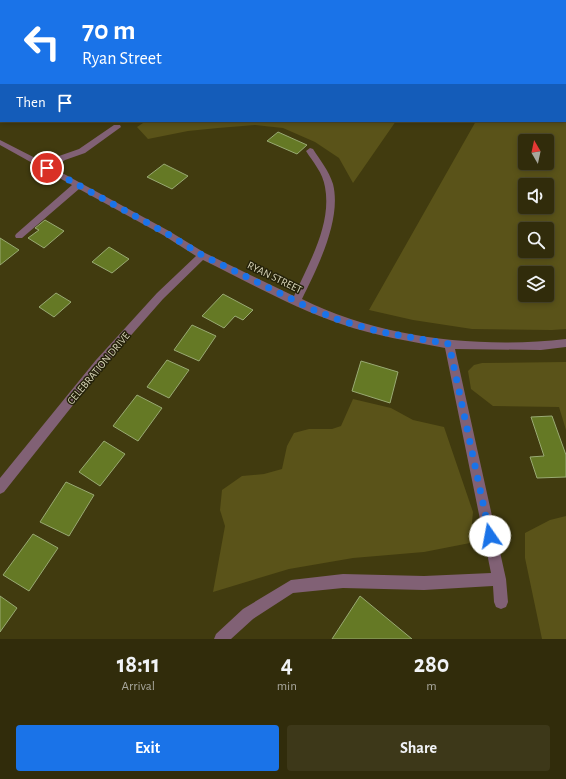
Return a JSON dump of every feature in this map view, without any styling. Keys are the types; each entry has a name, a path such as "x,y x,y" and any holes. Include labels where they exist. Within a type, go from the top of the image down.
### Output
{"street":[{"path":"47,168 62,158 82,151 117,127"},
{"name":"RYAN STREET","path":"0,142 166,233 202,255 296,301 342,321 381,332 449,344 541,346 566,343"},
{"path":"296,301 315,261 323,238 330,203 329,187 323,172 310,151"},
{"path":"18,236 78,185"},
{"name":"CELEBRATION DRIVE","path":"0,488 100,363 160,296 202,255"},
{"path":"449,344 499,579 500,602"},
{"path":"221,639 248,614 291,587 343,581 424,583 499,579"}],"shaded area":[{"path":"144,122 395,122 353,183 339,158 315,142 283,128 255,125 218,128 188,131 148,139 137,127"},
{"path":"475,122 566,122 566,329 472,329 413,320 369,310"},
{"path":"566,362 566,430 559,407 493,406 471,389 468,371 474,365 482,363"},
{"path":"353,399 391,408 413,420 444,427 473,512 470,543 424,552 353,558 289,569 213,592 225,526 220,510 222,490 242,476 264,474 282,469 287,446 294,433 309,429 332,429 341,426"},
{"path":"566,516 566,639 542,639 525,558 525,533 550,520"}],"building":[{"path":"278,132 307,145 297,154 267,141"},
{"path":"164,164 188,176 172,189 147,177"},
{"path":"45,220 64,231 44,248 28,238 39,230 35,228"},
{"path":"0,238 19,250 0,265"},
{"path":"109,247 129,259 112,273 92,262"},
{"path":"56,293 71,302 54,317 39,307"},
{"path":"223,294 253,310 243,320 235,316 224,328 202,316"},
{"path":"192,325 216,336 199,361 174,350"},
{"path":"167,360 189,370 169,398 147,387"},
{"path":"361,361 398,372 390,403 352,391"},
{"path":"137,395 162,408 138,441 113,426"},
{"path":"552,416 566,455 566,477 537,478 530,457 544,456 531,417"},
{"path":"104,441 125,454 100,486 79,472"},
{"path":"66,482 94,495 69,536 40,522"},
{"path":"33,534 58,548 29,591 3,575"},
{"path":"0,596 17,608 0,632"},
{"path":"360,596 412,639 332,639"}],"route":[{"path":"47,168 166,233 202,255 314,310 342,321 381,332 449,344 490,536"}]}
